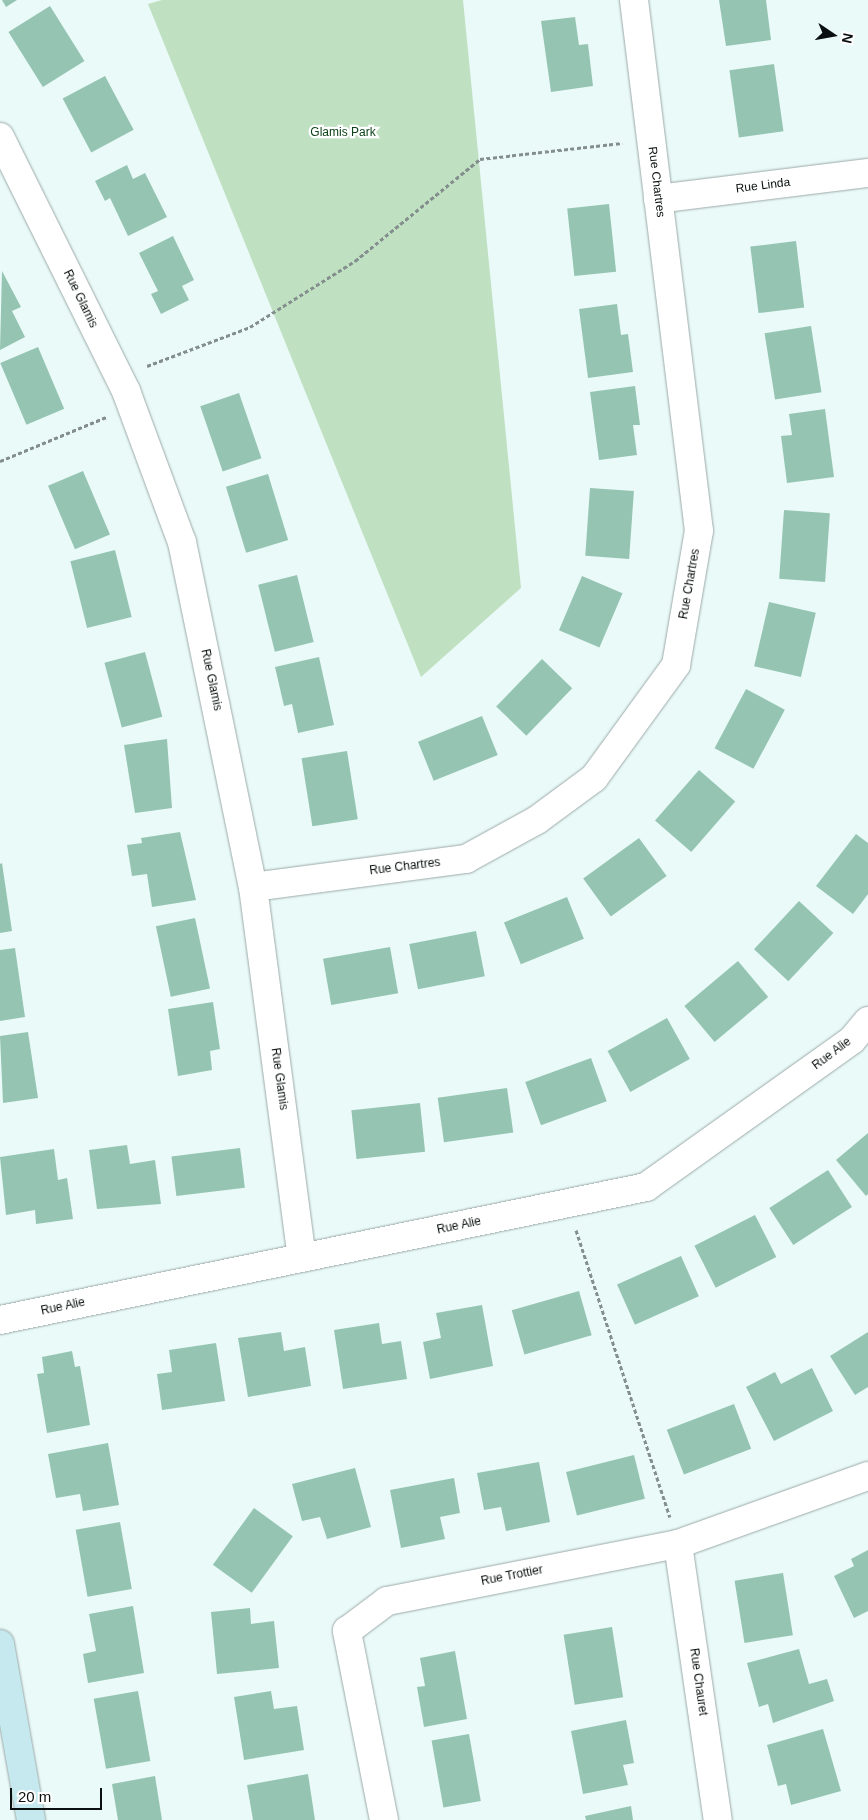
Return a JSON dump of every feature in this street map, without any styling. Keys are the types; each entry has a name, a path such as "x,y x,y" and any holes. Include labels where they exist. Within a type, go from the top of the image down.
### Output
{"street":[{"name":"Rue Chartres","path":"253,887 466,859 537,820 594,778 676,665 699,531 634,0"},
{"name":"Rue Glamis","path":"0,137 126,391 182,542 253,887 302,1258"},
{"name":"Rue Linda","path":"658,199 868,173"},
{"name":"Rue Alie","path":"0,1320 646,1188 852,1040 868,1021"},
{"name":"Rue Trottier","path":"384,1820 346,1631 386,1601 678,1544 868,1476"},
{"name":"Rue Chauret","path":"678,1544 718,1820"},
{"path":"0,1644 7,1731 31,1820"}],"path":[{"path":"139,369 250,327 355,261 480,160 650,139"},
{"path":"0,461 113,414"},
{"path":"567,1204 678,1544"}],"green space":[{"name":"Glamis Park","path":"162,0 463,0 521,588 421,677 148,4"}],"building":[{"path":"2,0 17,0 6,7"},
{"path":"719,0 766,0 771,40 726,46"},
{"path":"50,6 84,61 43,87 8,32"},
{"path":"575,17 579,45 588,44 593,86 551,92 541,21"},
{"path":"774,64 783,131 739,138 729,70"},
{"path":"105,76 134,130 91,152 63,99"},
{"path":"127,165 133,179 145,173 167,217 128,236 110,198 105,201 95,181"},
{"path":"609,204 616,272 574,276 567,208"},
{"path":"173,236 194,280 182,286 189,300 161,314 151,294 158,291 139,253"},
{"path":"796,241 804,308 759,313 750,247"},
{"path":"2,271 21,307 12,311 25,337 0,350"},
{"path":"617,304 621,335 628,334 633,372 588,378 579,309"},
{"path":"811,326 821,392 775,400 765,333"},
{"path":"38,347 64,409 26,425 0,363"},
{"path":"635,386 640,425 633,425 637,455 599,460 590,392"},
{"path":"239,393 261,458 223,472 200,406"},
{"path":"825,409 834,477 787,483 781,436 792,435 789,414"},
{"path":"83,471 110,535 75,549 48,486"},
{"path":"268,474 288,540 246,553 226,487"},
{"path":"590,488 634,491 629,559 585,556"},
{"path":"784,510 830,513 825,582 779,579"},
{"path":"115,550 132,617 87,628 70,561"},
{"path":"297,575 314,642 275,652 258,585"},
{"path":"582,576 623,593 599,648 559,630"},
{"path":"769,602 816,613 801,677 754,666"},
{"path":"145,652 162,717 122,728 104,663"},
{"path":"319,657 334,725 298,733 292,704 284,706 275,667"},
{"path":"542,659 572,688 526,736 496,706"},
{"path":"746,689 785,710 753,769 715,748"},
{"path":"482,716 498,755 434,781 418,742"},
{"path":"167,739 172,808 135,813 124,745"},
{"path":"347,751 358,819 312,826 302,758"},
{"path":"699,770 735,801 691,852 655,821"},
{"path":"180,832 196,900 152,907 147,874 132,876 127,845 142,843 141,838"},
{"path":"856,834 868,843 868,894 853,914 816,886"},
{"path":"639,838 667,876 611,917 583,879"},
{"path":"2,863 12,931 0,933 0,864"},
{"path":"567,897 584,939 521,964 504,922"},
{"path":"799,901 833,933 788,981 754,949"},
{"path":"195,918 210,988 171,997 156,926"},
{"path":"476,931 485,976 418,989 409,944"},
{"path":"390,947 398,993 331,1005 323,959"},
{"path":"15,948 25,1017 0,1021 0,950"},
{"path":"738,961 768,997 715,1042 684,1006"},
{"path":"213,1002 220,1049 210,1051 212,1070 178,1076 168,1009"},
{"path":"667,1018 690,1059 630,1092 608,1051"},
{"path":"28,1032 38,1098 3,1103 0,1036"},
{"path":"591,1058 607,1101 541,1125 525,1082"},
{"path":"507,1088 513,1133 444,1142 438,1098"},
{"path":"420,1103 425,1152 356,1159 351,1110"},
{"path":"868,1133 868,1194 866,1196 836,1160"},
{"path":"127,1145 130,1164 155,1160 161,1204 97,1209 89,1150"},
{"path":"240,1148 245,1188 176,1196 172,1156"},
{"path":"54,1149 58,1180 67,1178 73,1219 36,1224 35,1210 6,1215 0,1157"},
{"path":"828,1170 852,1207 793,1245 769,1208"},
{"path":"755,1215 776,1257 716,1288 694,1246"},
{"path":"681,1256 699,1296 635,1325 617,1284"},
{"path":"579,1291 592,1335 524,1355 512,1310"},
{"path":"482,1305 493,1366 430,1379 423,1342 441,1338 436,1313"},
{"path":"379,1323 382,1344 401,1341 407,1379 343,1389 334,1330"},
{"path":"281,1332 284,1351 305,1347 311,1386 248,1397 238,1338"},
{"path":"868,1332 868,1387 855,1395 830,1356"},
{"path":"216,1343 225,1401 162,1410 157,1374 172,1372 169,1350"},
{"path":"72,1351 75,1367 80,1366 90,1425 47,1433 37,1374 44,1373 42,1357"},
{"path":"812,1368 833,1411 774,1441 746,1387 775,1372 781,1384"},
{"path":"734,1404 751,1449 684,1475 667,1430"},
{"path":"108,1443 119,1505 83,1511 80,1494 56,1498 48,1454"},
{"path":"634,1455 645,1499 577,1516 566,1472"},
{"path":"539,1462 550,1522 506,1531 501,1507 484,1510 477,1473"},
{"path":"355,1468 371,1527 327,1539 320,1517 302,1521 292,1484"},
{"path":"454,1478 460,1513 440,1517 445,1539 401,1548 390,1490"},
{"path":"254,1508 293,1536 252,1593 213,1565"},
{"path":"120,1522 132,1589 87,1597 76,1530"},
{"path":"868,1550 868,1611 854,1618 834,1576 854,1566 851,1559"},
{"path":"783,1573 793,1635 744,1643 735,1581"},
{"path":"133,1606 144,1673 88,1683 83,1654 96,1651 89,1614"},
{"path":"250,1608 251,1624 274,1621 279,1668 217,1674 211,1612"},
{"path":"612,1627 623,1697 575,1705 564,1635"},
{"path":"799,1649 809,1684 827,1679 834,1701 773,1723 768,1704 759,1707 747,1663"},
{"path":"455,1651 467,1719 424,1727 417,1687 425,1686 420,1658"},
{"path":"138,1691 150,1761 106,1769 94,1699"},
{"path":"271,1691 274,1709 297,1706 304,1750 244,1760 234,1697"},
{"path":"626,1720 634,1763 623,1765 628,1785 583,1794 571,1731"},
{"path":"823,1729 841,1791 791,1805 786,1784 778,1786 767,1745"},
{"path":"469,1734 481,1801 443,1808 432,1741"},
{"path":"308,1774 315,1820 253,1820 247,1785"},
{"path":"155,1776 162,1820 118,1820 112,1784"},
{"path":"631,1806 633,1820 586,1820 585,1816"}]}
